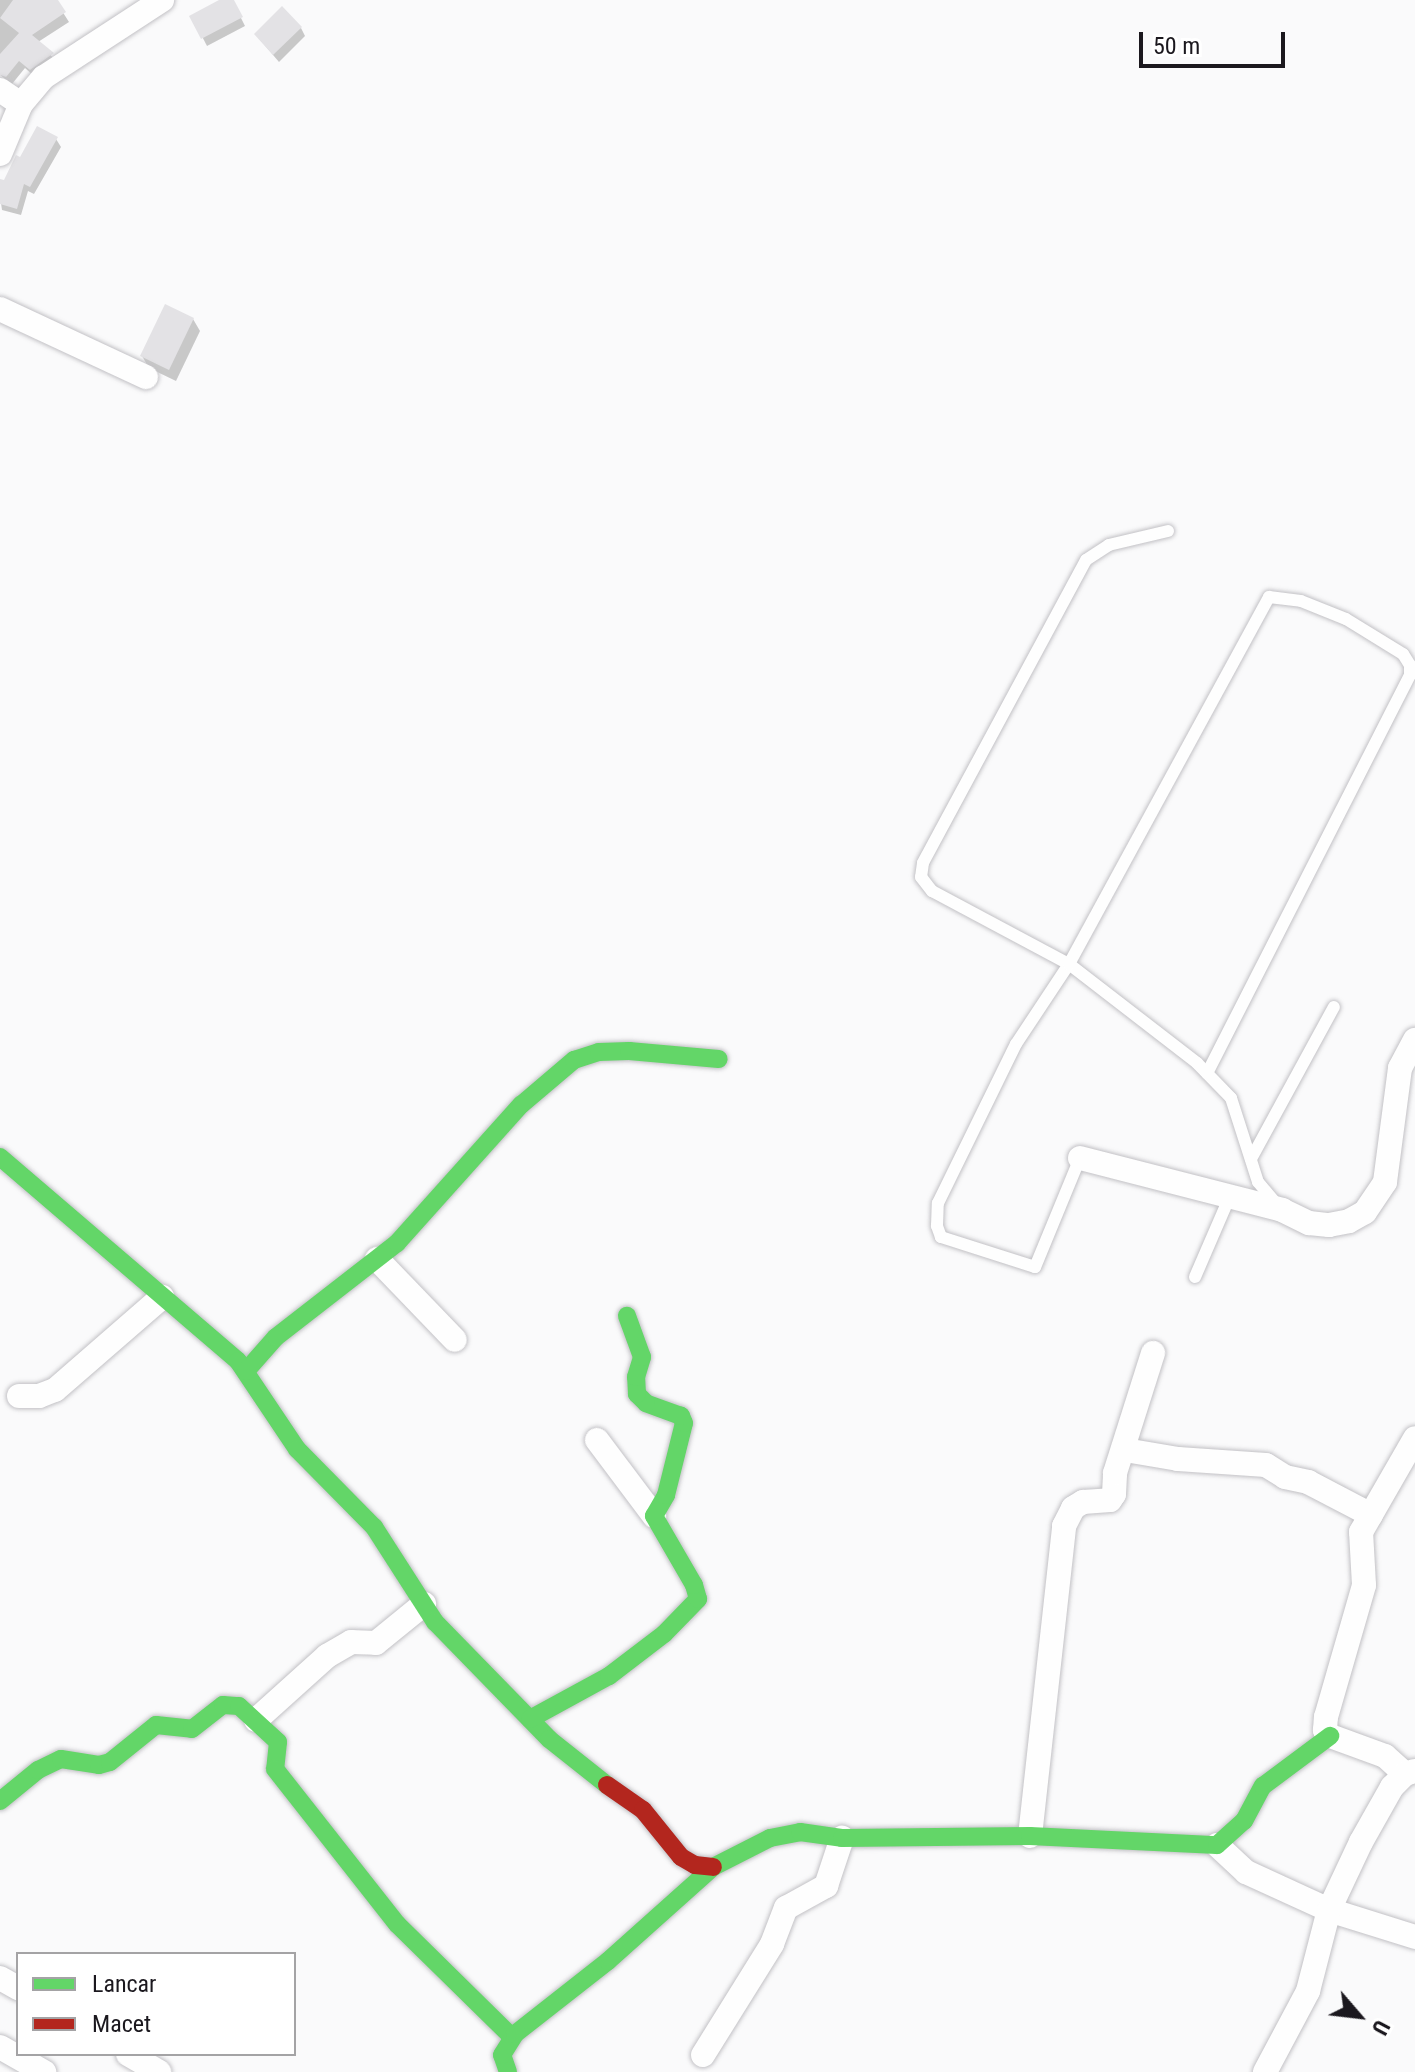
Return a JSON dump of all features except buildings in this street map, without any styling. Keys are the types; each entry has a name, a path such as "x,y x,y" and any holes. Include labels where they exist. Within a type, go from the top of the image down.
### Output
{"street":[{"path":"0,154 21,104 44,77 162,0"},
{"path":"0,90 21,104"},
{"path":"0,309 146,377"},
{"path":"1080,1158 1282,1210 1309,1223 1329,1225 1349,1221 1377,1199 1390,1163 1400,1068 1415,1040"},
{"path":"246,1371 276,1337 377,1259 430,1210 521,1105 574,1060 599,1052 629,1051 719,1059"},
{"path":"0,1157 215,1339 246,1371 279,1427 297,1449 374,1527 435,1622 566,1757 643,1810 681,1857 695,1865 713,1867"},
{"path":"377,1259 455,1340"},
{"path":"19,1396 39,1396 55,1390 162,1297"},
{"path":"627,1316 642,1357 634,1386 637,1394 646,1403 681,1416 684,1423 666,1495 654,1516"},
{"path":"1030,1836 1064,1526 1073,1508 1083,1502 1110,1500 1114,1494 1115,1473 1125,1450 1153,1353"},
{"path":"1265,2072 1308,1991 1329,1910 1361,1842 1392,1787 1410,1772 1385,1756 1330,1736 1325,1730 1326,1717 1364,1585 1365,1566 1359,1542 1415,1438"},
{"path":"530,1719 572,1699 609,1676 664,1634 698,1599 694,1585 654,1516 597,1440"},
{"path":"1125,1450 1178,1459 1266,1465 1285,1477 1308,1482 1371,1515"},
{"path":"256,1720 327,1656 357,1641 376,1643 424,1604"},
{"path":"0,1801 38,1770 61,1759 99,1765 110,1762 156,1725 192,1729 223,1705 231,1703 256,1720 278,1742 275,1769 397,1924 512,2037"},
{"path":"1217,1845 1244,1821 1263,1786 1330,1736"},
{"path":"508,2072 502,2055 512,2037 608,1961 713,1867 783,1834 800,1832 842,1838 1030,1836 1217,1845 1246,1872 1329,1910 1415,1937"},
{"path":"703,2055 772,1944 786,1908 826,1886 842,1838"},
{"path":"0,2047 44,2072"},
{"path":"131,2056 159,2072"}],"lane":[{"path":"1168,531 1109,545 1086,560 923,863 921,877 932,891 1069,964 1207,1073 1231,1098 1258,1182 1282,1210"},
{"path":"1080,1158 1035,1267 941,1237 937,1226 938,1203 1016,1044 1069,964 1269,597 1301,601 1346,619 1403,654 1410,665 1406,688 1207,1073"},
{"path":"1251,1159 1334,1007"},
{"path":"1195,1277 1230,1196"}],"traffic: fast":[{"path":"246,1371 276,1337 397,1243 521,1105 574,1060 599,1052 629,1051 719,1059"},
{"path":"0,1157 238,1361 297,1449 374,1527 435,1622 549,1739 607,1785"},
{"path":"530,1719 609,1676 664,1634 698,1599 694,1585 654,1516 666,1495 684,1423 681,1416 646,1403 637,1394 636,1377 642,1357 627,1316"},
{"path":"0,1801 38,1770 61,1759 99,1765 110,1762 156,1725 192,1729 223,1705 239,1706 278,1742 275,1769 397,1924 512,2037"},
{"path":"508,2072 502,2055 515,2034 608,1961 713,1867 770,1838 800,1832 842,1838 1030,1836 1217,1845 1244,1821 1263,1786 1330,1736"}],"traffic: jam":[{"path":"607,1785 643,1810 681,1857 695,1865 713,1867"}]}
